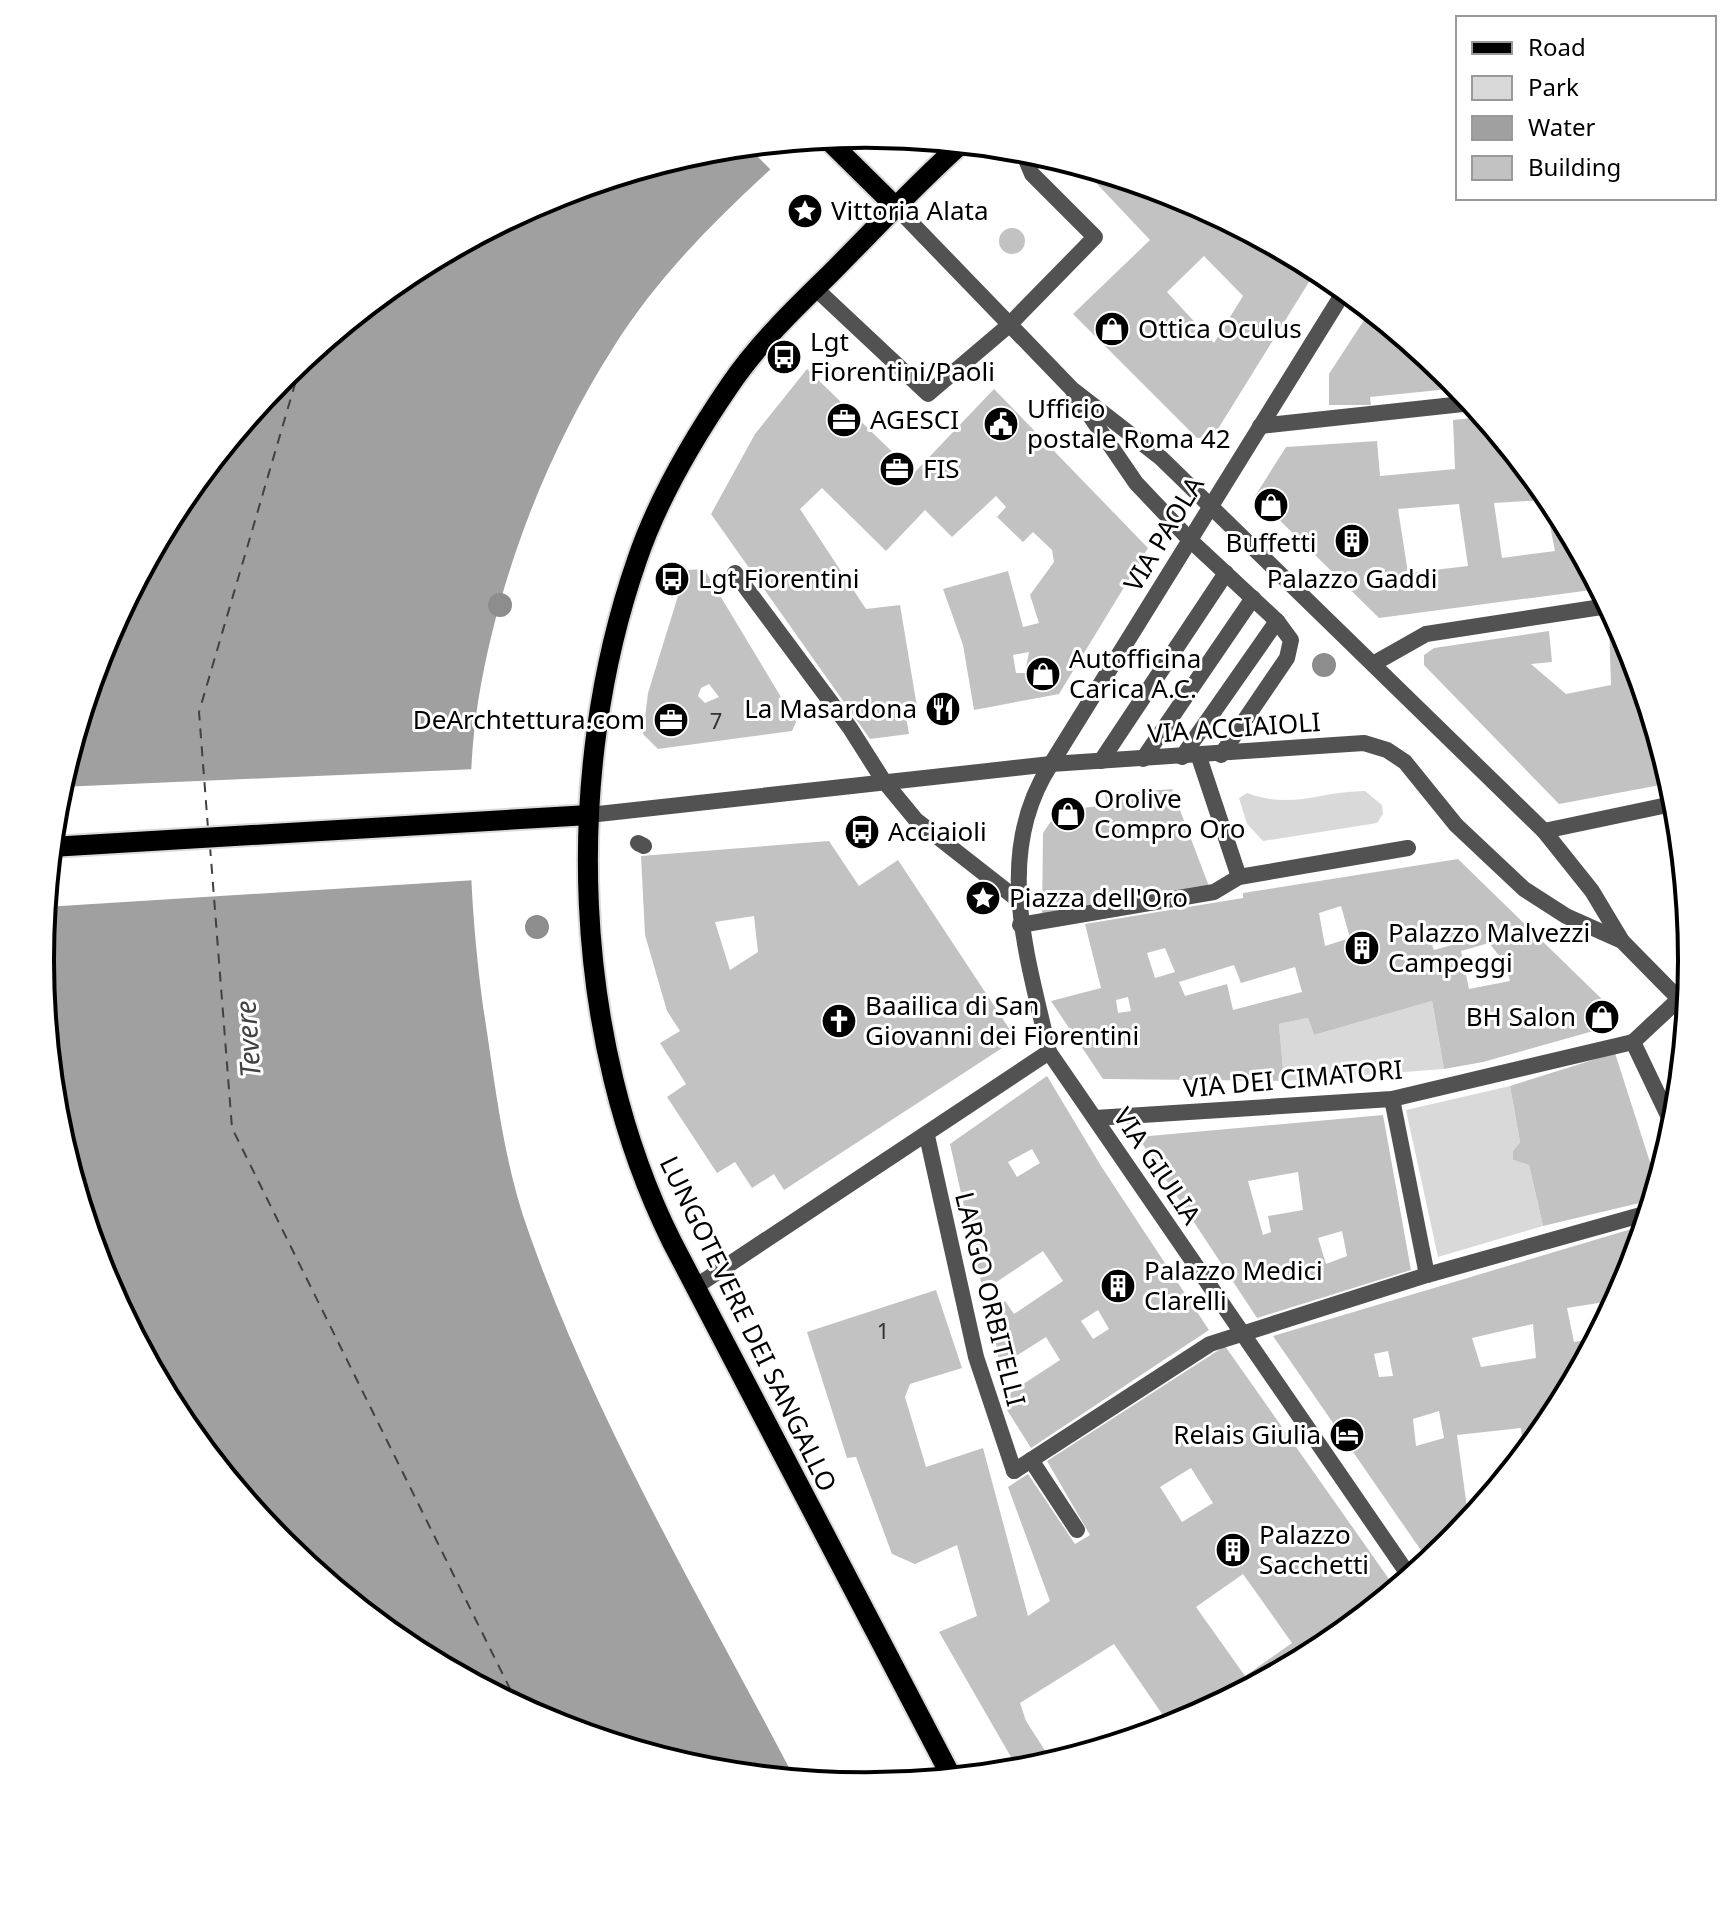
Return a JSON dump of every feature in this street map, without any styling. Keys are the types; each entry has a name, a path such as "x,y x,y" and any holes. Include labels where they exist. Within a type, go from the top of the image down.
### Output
{"main road":[{"path":"837,149 895,206"},
{"name":"LUNGOTEVERE DEI SANGALLO","path":"947,1768 695,1287 650,1194 612,1078 593,930 589,815 604,679 625,596 646,536 688,451 731,383 815,288 951,153"},
{"path":"62,846 589,815"}],"street":[{"path":"815,288 928,394 1008,326 1095,237 1032,174 1028,165"},
{"path":"895,206 1072,389 1161,458 1544,831 1592,891 1622,941 1677,991"},
{"name":"VIA PAOLA","path":"1051,764 1338,300"},
{"path":"1072,389 1129,475 1190,540 1277,621 1291,640 1287,658 1221,755"},
{"path":"1260,426 1457,405"},
{"path":"735,573 850,728 883,780 916,820 1018,900"},
{"path":"1101,761 1226,573"},
{"path":"1143,759 1253,598"},
{"path":"1373,664 1426,634 1597,608"},
{"path":"1239,877 1191,757 1277,621"},
{"name":"VIA ACCIAIOLI","path":"1051,764 1221,755 1364,743 1387,750 1412,769 1456,825 1514,881 1566,916 1622,941"},
{"path":"589,815 883,780 1051,764"},
{"path":"1051,764 1026,818 1018,900 1020,925 1214,892 1239,877 1408,848"},
{"path":"1544,831 1663,806"},
{"name":"VIA GIULIA","path":"1020,925 1049,1052 1404,1568"},
{"path":"1664,1107 1633,1042 1676,1005"},
{"name":"VIA DEI CIMATORI","path":"1095,1118 1392,1099 1633,1042"},
{"path":"695,1287 927,1136 1049,1052"},
{"path":"1392,1099 1427,1275"},
{"name":"LARGO ORBITELLI","path":"927,1136 976,1357 1014,1471 1031,1460"},
{"path":"1077,1530 1031,1460 1201,1349 1242,1333 1427,1275 1637,1216"}],"green space":[{"path":"1365,791 1382,805 1383,814 1377,823 1263,841 1247,824 1239,798 1247,793 1263,798 1293,800"},
{"path":"1432,1001 1444,1069 1284,1081 1279,1024 1308,1018 1314,1035"},
{"path":"1510,1086 1520,1142 1513,1151 1513,1160 1529,1165 1543,1226 1438,1257 1406,1110"}],"water":[{"name":"Tevere","path":"790,152 725,212 654,291 613,348 566,430 528,518 498,610 473,739 470,819 476,943 497,1100 520,1207 586,1373 688,1578 790,1769 708,1757 656,1745 555,1711 507,1689 415,1636 372,1605 292,1535 222,1455 191,1412 138,1320 97,1222 70,1119 61,1066 54,960 56,907 61,855 82,750 97,699 138,601 191,509 222,466 292,386 372,316 415,285 507,232 555,210 656,176 708,164"}],"pier":[{"path":"794,152 773,172 757,156"},
{"path":"477,769 476,880 56,906 61,855 74,786"}],"building":[{"path":"1095,182 1177,210 1225,232 1310,281 1213,437 1197,438 1073,314 1150,240","holes":["1204,256 1243,296 1214,343 1167,292"]},
{"path":"1012,228 1021,232 1025,241 1021,250 1012,254 1003,250 999,241 1003,232"},
{"path":"1364,320 1443,390 1370,397 1371,405 1329,405 1329,374"},
{"path":"807,369 914,473 994,389 1148,548 1059,694 974,710 963,645 943,589 1008,571 1023,627 1039,623 1030,595 1054,562 1052,550 1033,532 1023,542 997,517 1006,507 996,496 952,537 925,510 886,551 822,488 800,509 866,609 900,605 917,707 905,711 909,734 870,739 711,514 755,434","holes":["1029,652 1025,673 1016,673 1013,655"]},
{"path":"1470,418 1535,501 1494,503 1502,558 1555,551 1549,523 1588,590 1379,618 1255,496 1286,447 1377,441 1380,476 1455,469 1453,420","holes":["1459,504 1468,566 1408,573 1398,509"]},
{"path":"704,569 796,722 792,731 658,749 643,734 648,693 686,570","holes":["709,684 719,697 705,703 698,696 701,688"]},
{"path":"1549,631 1552,662 1531,664 1566,694 1611,685 1609,635 1635,699 1658,785 1559,804 1424,665 1424,655 1434,648"},
{"path":"1172,789 1210,889 1042,918 1043,833 1058,811 1107,805 1105,795"},
{"name":"Baailica di San Giovanni dei Fiorentini","path":"829,841 859,886 898,860 1016,1039 784,1190 774,1174 752,1188 735,1162 717,1173 667,1097 686,1084 660,1043 680,1031 667,1011 645,935 641,856","holes":["754,916 758,952 730,970 715,922"]},
{"path":"1458,859 1611,1008 1604,1028 1483,1062 1444,1069 1432,1001 1314,1035 1308,1018 1279,1024 1284,1081 1103,1079 1051,1001 1101,988 1085,924 1243,898 1243,893","holes":["1341,906 1350,938 1325,946 1319,913","1448,927 1452,945 1434,950 1428,934","1489,943 1505,963 1510,981 1469,989 1461,951","1165,948 1175,972 1155,978 1147,953","1234,965 1241,983 1295,967 1302,992 1233,1010 1227,984 1185,996 1179,982","1128,997 1131,1011 1118,1013 1116,1000"]},
{"path":"1615,1053 1651,1166 1641,1203 1543,1226 1529,1165 1513,1160 1513,1151 1520,1142 1510,1086"},
{"name":"Palazzo Medici Clarelli","path":"1047,1076 1101,1166 1209,1330 1031,1448 1007,1410 1011,1392 1060,1360 1046,1337 1000,1366 990,1311 1005,1301 1014,1314 1063,1281 1043,1251 983,1291 950,1144","holes":["1032,1149 1040,1163 1017,1177 1008,1162","1098,1310 1109,1329 1093,1339 1081,1321"]},
{"path":"1383,1115 1411,1270 1257,1318 1138,1137","holes":["1298,1172 1303,1210 1268,1216 1271,1232 1263,1235 1248,1181","1342,1231 1347,1256 1326,1264 1318,1238"]},
{"path":"1632,1229 1602,1302 1567,1308 1574,1342 1583,1340 1522,1438 1521,1428 1457,1435 1467,1506 1422,1552 1273,1336","holes":["1533,1324 1536,1358 1481,1367 1472,1338","1388,1351 1393,1376 1379,1377 1374,1354","1439,1411 1444,1438 1416,1446 1413,1419"]},
{"name":"Palazzo Sacchetti","path":"936,1290 962,1368 910,1384 905,1397 926,1467 983,1448 1028,1616 1050,1601 1008,1487 1028,1474 1075,1544 1090,1535 1047,1461 1225,1346 1390,1580 1317,1636 1272,1664 1163,1716 1114,1644 1020,1703 1026,1721 1046,1752 1012,1759 939,1632 977,1616 957,1545 915,1564 892,1554 856,1457 847,1458 807,1332","holes":["1191,1468 1213,1503 1182,1522 1160,1487","1243,1574 1292,1643 1245,1676 1196,1607"]}],"ferry route":[{"path":"208,828 199,712 295,383"},
{"path":"210,846 232,1128 511,1691"}],"place":[{"name":"Vittoria Alata","path":"805,211"},
{"name":"Ottica Oculus","path":"1112,329"},
{"name":"Lgt Fiorentini/Paoli","path":"784,357"},
{"name":"AGESCI","path":"844,420"},
{"name":"Ufficio postale Roma 42","path":"1001,424"},
{"name":"FIS","path":"897,469"},
{"name":"Buffetti","path":"1271,505"},
{"name":"Palazzo Gaddi","path":"1352,541"},
{"name":"Lgt Fiorentini","path":"672,579"},
{"name":"Autofficina Carica A.C.","path":"1043,674"},
{"name":"La Masardona","path":"943,709"},
{"name":"DeArchtettura.com","path":"671,720"},
{"name":"Orolive Compro Oro","path":"1068,814"},
{"name":"Acciaioli","path":"862,832"},
{"name":"Piazza dell'Oro","path":"983,898"},
{"name":"Palazzo Malvezzi Campeggi","path":"1362,948"},
{"name":"BH Salon","path":"1602,1017"},
{"name":"Baailica di San Giovanni dei Fiorentini","path":"839,1021"},
{"name":"Palazzo Medici Clarelli","path":"1118,1286"},
{"name":"Relais Giulia","path":"1347,1435"},
{"name":"Palazzo Sacchetti","path":"1233,1550"}]}
